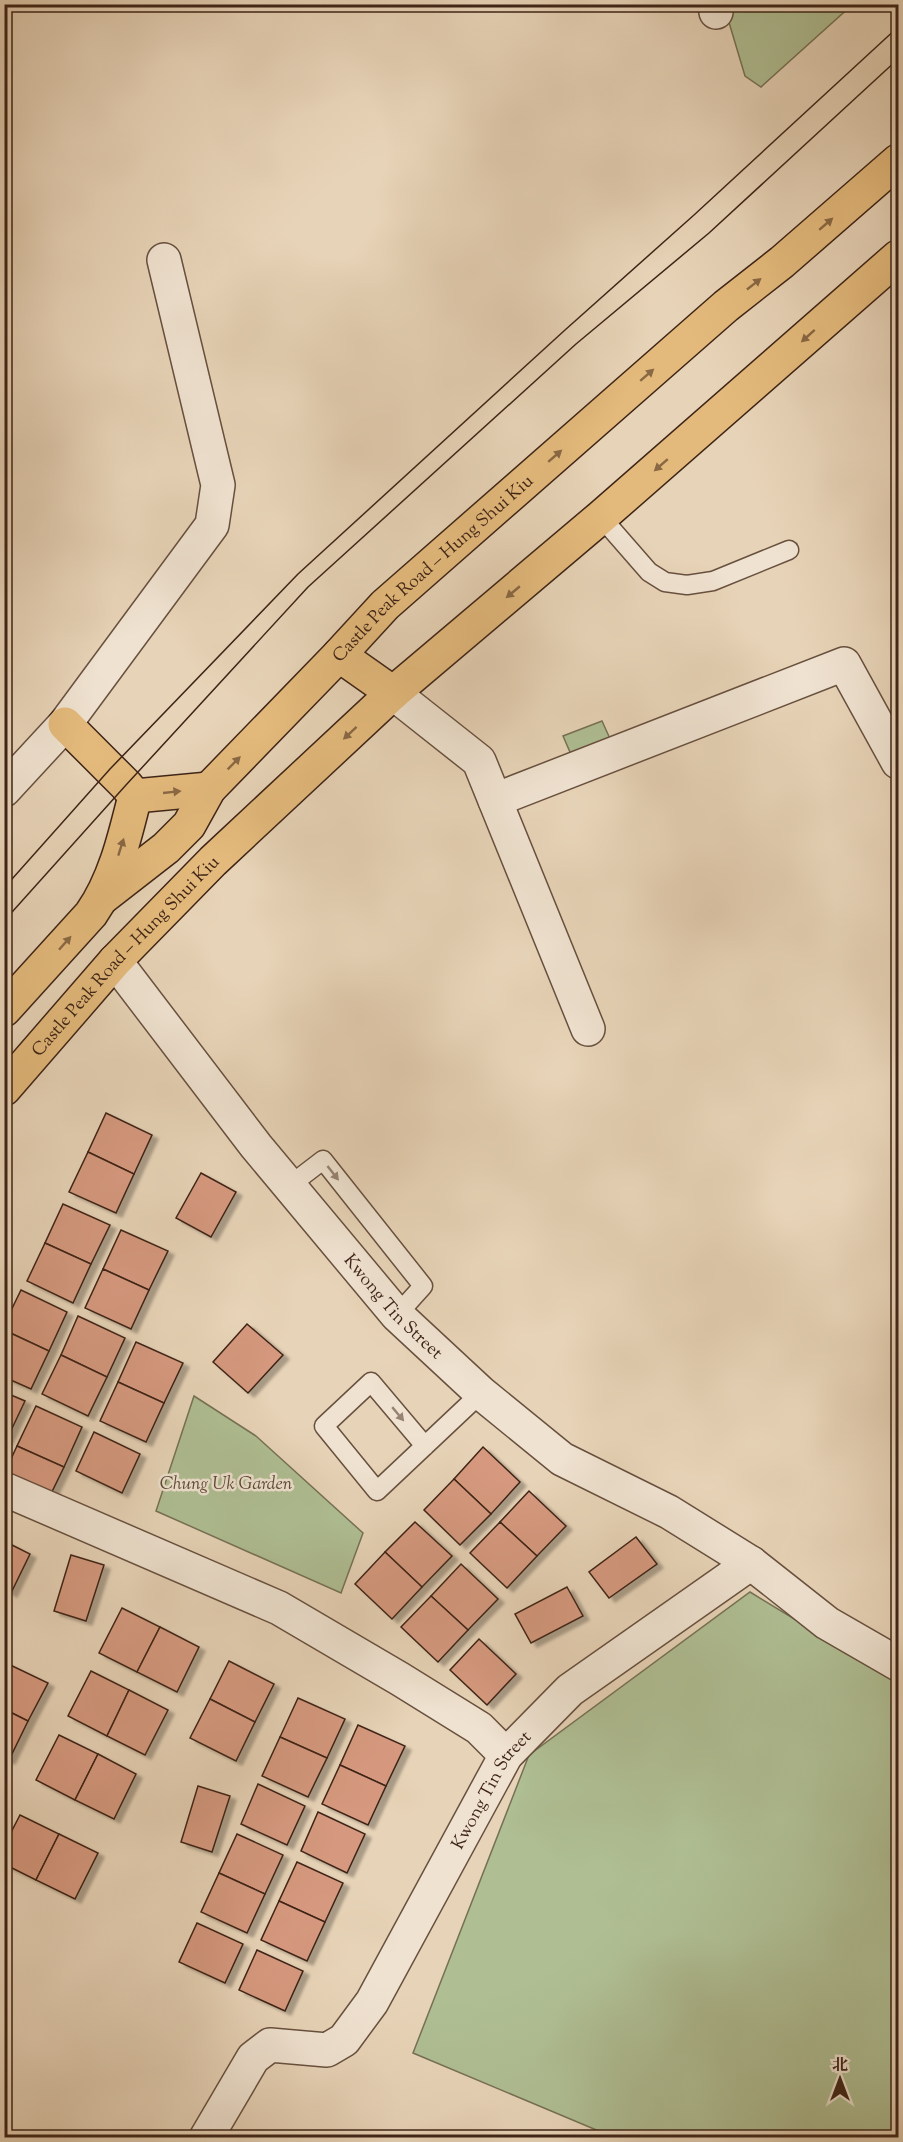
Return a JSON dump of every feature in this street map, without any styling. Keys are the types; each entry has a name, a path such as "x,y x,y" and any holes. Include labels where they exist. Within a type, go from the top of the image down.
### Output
{"main road":[{"name":"Castle Peak Road – Hung Shui Kiu","path":"4,1010 91,914 103,897 166,848 189,825 209,789 385,605 726,306 782,262 898,161"},
{"name":"Castle Peak Road – Hung Shui Kiu","path":"4,1089 116,961 213,861 393,693 601,517 898,257"},
{"path":"339,655 393,693"},
{"path":"65,724 135,796"},
{"path":"135,796 209,789"},
{"path":"103,897 124,837 135,796"}],"street":[{"path":"4,790 65,724 213,525 218,485 164,260"},
{"path":"495,800 844,664 898,762"},
{"path":"393,693 479,761 588,1029"},
{"name":"Kwong Tin Street","path":"116,961 256,1146 397,1315 480,1393 562,1459 669,1512 751,1563 827,1623 898,1664"},
{"path":"4,1489 279,1608 479,1728 506,1755"},
{"name":"Kwong Tin Street","path":"206,2138 253,2058 261,2050 270,2045 327,2050 344,2040 372,2002 506,1755 570,1690 751,1563"}],"lane":[{"path":"601,517 649,572 665,582 687,585 713,580 789,550"},
{"path":"425,1446 371,1382 324,1426 377,1491 425,1446 480,1393"}],"green space":[{"path":"726,5 852,5 761,87 745,76"},
{"path":"602,721 612,743 573,759 563,736"},
{"name":"Chung Uk Garden","path":"194,1396 256,1436 363,1533 341,1593 156,1511"},
{"path":"750,1592 898,1682 898,2137 613,2137 413,2053 529,1755"}],"building":[{"path":"106,1113 152,1135 134,1174 88,1152"},
{"path":"88,1152 134,1174 116,1213 69,1192"},
{"path":"201,1173 236,1192 211,1237 176,1218"},
{"path":"63,1204 110,1225 91,1264 45,1243"},
{"path":"121,1230 168,1251 149,1290 103,1269"},
{"path":"45,1243 91,1264 73,1303 27,1281"},
{"path":"103,1269 149,1290 131,1329 85,1308"},
{"path":"21,1290 67,1312 49,1351 4,1330 4,1325"},
{"path":"78,1316 125,1338 107,1377 61,1355"},
{"path":"247,1324 283,1355 248,1393 213,1362"},
{"path":"4,1330 49,1351 31,1389 4,1377"},
{"path":"136,1342 183,1363 164,1403 118,1382"},
{"path":"61,1355 107,1377 88,1416 42,1394"},
{"path":"118,1382 164,1403 146,1442 100,1421"},
{"path":"4,1392 25,1401 6,1441 4,1440"},
{"path":"36,1406 82,1427 64,1467 17,1446"},
{"path":"94,1432 140,1454 122,1493 76,1471"},
{"path":"17,1446 64,1467 45,1506 4,1474"},
{"path":"483,1447 520,1482 491,1514 454,1479"},
{"path":"454,1479 491,1514 460,1545 424,1510"},
{"path":"529,1491 566,1526 537,1556 500,1522"},
{"path":"415,1522 452,1556 422,1587 385,1552"},
{"path":"500,1522 537,1556 507,1588 470,1553"},
{"path":"636,1537 657,1564 609,1598 589,1572"},
{"path":"4,1541 30,1554 11,1593 4,1589"},
{"path":"385,1552 422,1587 392,1619 355,1584"},
{"path":"71,1555 104,1565 86,1621 54,1611"},
{"path":"461,1564 498,1599 468,1630 431,1596"},
{"path":"567,1587 583,1616 531,1643 515,1614"},
{"path":"431,1596 468,1630 438,1662 401,1627"},
{"path":"122,1608 160,1627 137,1672 99,1653"},
{"path":"160,1627 199,1647 177,1692 137,1672"},
{"path":"479,1639 516,1674 487,1705 450,1670"},
{"path":"229,1661 274,1684 255,1722 210,1699"},
{"path":"4,1662 48,1683 28,1721 4,1709"},
{"path":"91,1671 129,1690 107,1736 68,1716"},
{"path":"129,1690 168,1710 145,1755 107,1736"},
{"path":"298,1698 345,1719 327,1758 280,1737"},
{"path":"210,1699 255,1722 236,1761 190,1738"},
{"path":"4,1709 28,1721 9,1760 4,1758"},
{"path":"358,1725 405,1746 386,1786 340,1765"},
{"path":"59,1735 98,1754 75,1800 36,1780"},
{"path":"280,1737 327,1758 308,1797 262,1776"},
{"path":"98,1754 136,1774 114,1819 75,1800"},
{"path":"340,1765 386,1786 368,1825 322,1804"},
{"path":"258,1784 305,1806 287,1845 241,1824"},
{"path":"198,1786 230,1796 212,1852 181,1842"},
{"path":"318,1812 365,1834 347,1873 301,1851"},
{"path":"20,1815 59,1834 36,1880 4,1864 4,1846"},
{"path":"59,1834 98,1853 75,1899 36,1880"},
{"path":"237,1834 283,1855 265,1894 219,1873"},
{"path":"297,1862 343,1883 325,1922 279,1901"},
{"path":"219,1873 265,1894 247,1933 201,1912"},
{"path":"279,1901 325,1922 307,1961 261,1940"},
{"path":"197,1923 243,1944 225,1983 179,1962"},
{"path":"257,1950 303,1971 285,2011 239,1990"}],"tram line":[{"path":"4,888 110,769 298,574 898,27"},
{"path":"4,921 308,587 576,344 709,233 898,59"}]}
